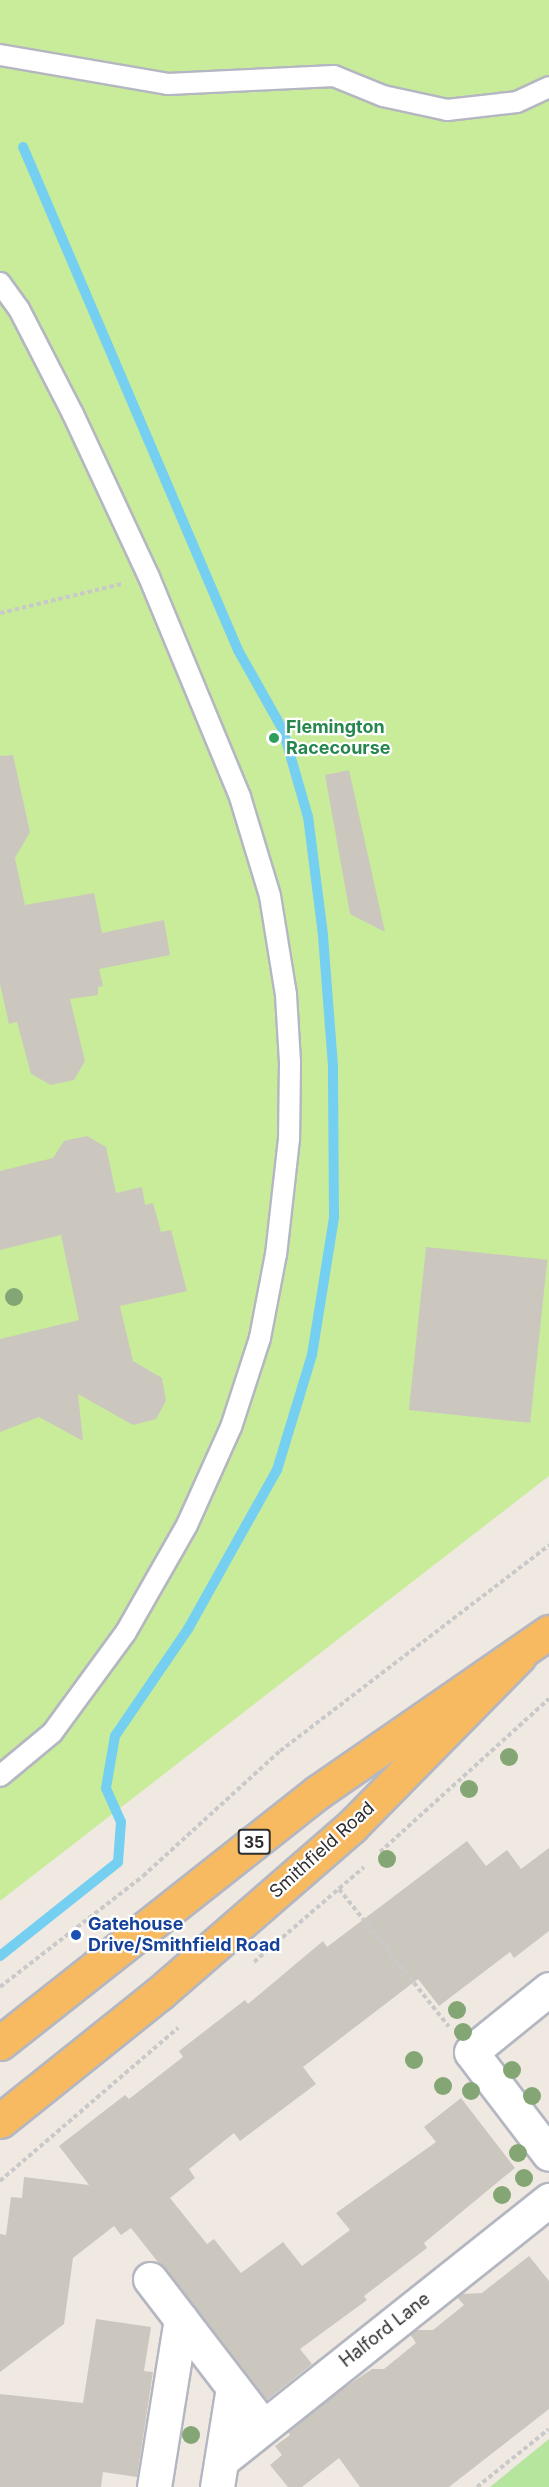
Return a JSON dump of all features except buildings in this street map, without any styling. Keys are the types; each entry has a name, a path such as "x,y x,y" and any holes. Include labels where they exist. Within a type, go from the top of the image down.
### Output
{"highway":[{"name":"Smithfield Road","path":"0,2043 318,1792 519,1656 549,1632"},
{"name":"Smithfield Road","path":"0,2121 160,1993 352,1826 519,1656"}],"street":[{"path":"549,1989 473,2053 549,2154"},
{"name":"Halford Lane","path":"219,2473 263,2426 549,2200"},
{"path":"150,2279 263,2426"},
{"path":"154,2487 181,2319"},
{"path":"219,2473 232,2387"}],"lane":[{"path":"0,55 168,84 334,76 383,96 447,110 518,102 549,87"},
{"path":"0,283 19,309 73,414 149,577 240,797 270,896 286,995 290,1062 289,1140 276,1254 260,1338 231,1427 187,1525 126,1632 96,1678 43,1743 0,1776"}],"path":[{"path":"0,614 149,577"},
{"path":"0,1987 142,1876 280,1751 549,1545"},
{"path":"339,1889 473,2053"},
{"path":"477,2487 549,2429"}],"green space":[{"name":"Flemington Racecourse","path":"0,0 549,0 549,1476 0,1901"},
{"path":"549,2439 549,2487 490,2487"}],"waterway":[{"path":"0,1956 118,1862 121,1822 106,1788 115,1736 188,1629 277,1470 312,1355 334,1217 333,1066 323,935 308,817 283,730 238,650 23,147"}],"place":[{"name":"Flemington Racecourse","path":"274,738"},
{"name":"Gatehouse Drive/Smithfield Road","path":"76,1935"}]}
